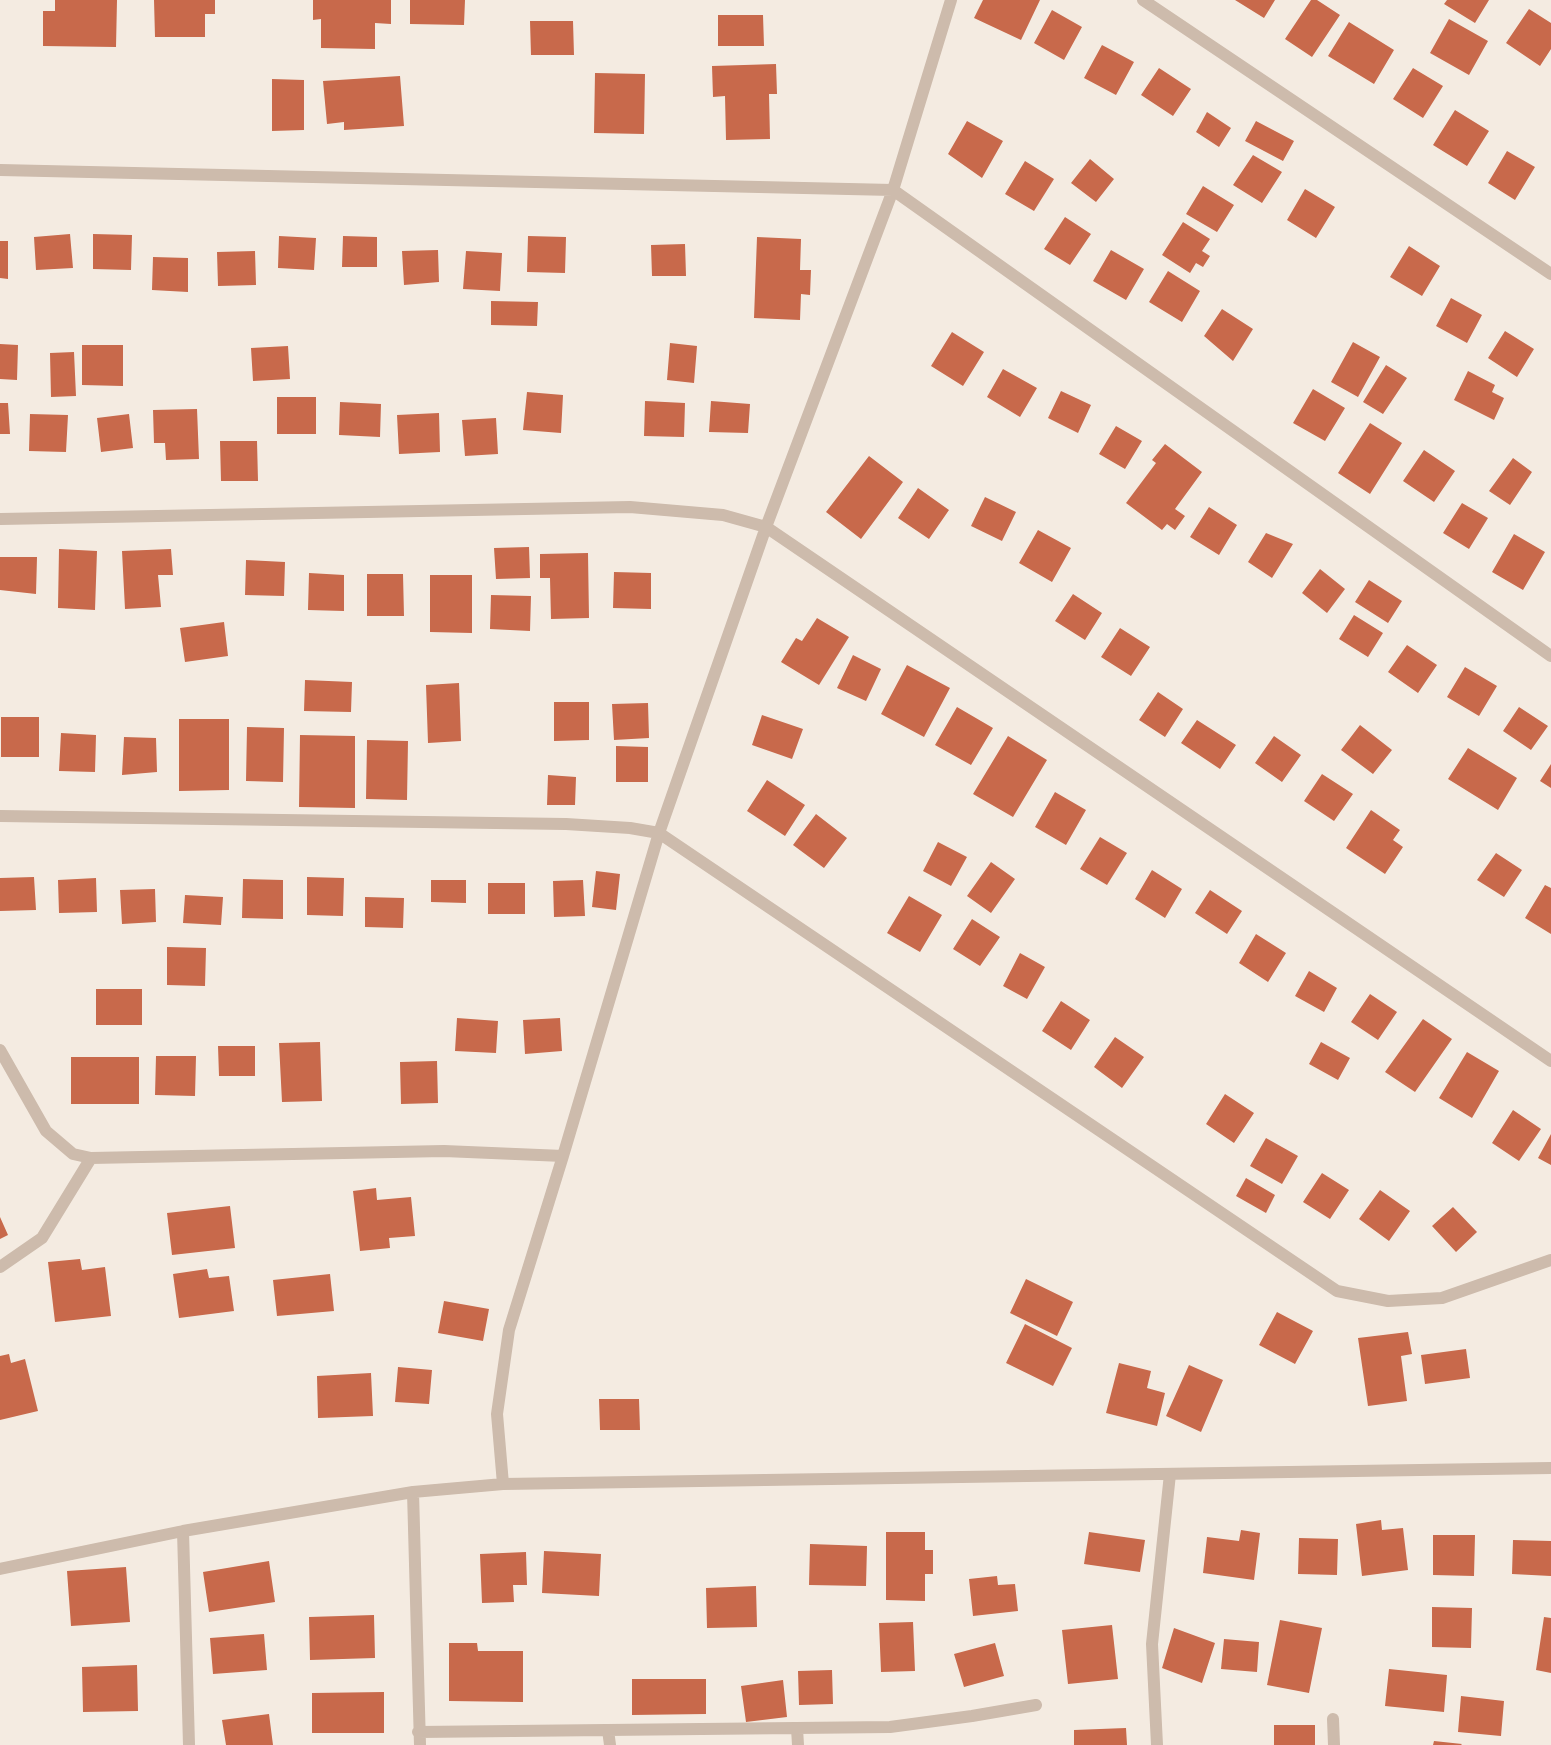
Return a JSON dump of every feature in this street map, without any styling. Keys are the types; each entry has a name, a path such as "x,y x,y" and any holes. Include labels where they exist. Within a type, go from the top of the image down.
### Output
{"street":[{"path":"503,1484 497,1414 509,1330 659,833 766,527 893,190 951,0"},
{"path":"1143,0 1551,274"},
{"path":"0,170 893,190 1551,656"},
{"path":"0,519 630,507 723,515 766,527 1551,1061"},
{"path":"0,816 566,824 630,828 659,833 1336,1291 1388,1301 1442,1298 1551,1260"},
{"path":"0,1050 46,1131 73,1154 91,1158 444,1151 563,1156"},
{"path":"0,1267 42,1238 91,1158"},
{"path":"0,1569 183,1531 413,1492 503,1484 1551,1468"},
{"path":"1157,1745 1152,1644 1170,1474"},
{"path":"413,1492 418,1732 420,1745"},
{"path":"183,1531 189,1745"},
{"path":"418,1732 890,1727 1036,1705"},
{"path":"1333,1719 1334,1745"},
{"path":"797,1728 798,1745"},
{"path":"608,1730 610,1745"}],"building":[{"path":"55,0 117,0 116,47 43,46 43,11 55,11"},
{"path":"154,0 215,0 215,14 205,14 205,37 155,37"},
{"path":"313,0 391,0 391,24 375,23 375,49 321,48 321,19 313,20"},
{"path":"410,0 465,0 464,25 410,24"},
{"path":"983,0 1040,0 1021,40 974,18"},
{"path":"1235,0 1275,0 1264,18"},
{"path":"1311,0 1317,0 1340,15 1312,57 1285,39"},
{"path":"1447,0 1489,0 1475,23 1444,4"},
{"path":"1529,9 1551,23 1551,49 1540,66 1506,43"},
{"path":"1052,10 1082,27 1064,60 1034,43"},
{"path":"718,15 763,15 764,46 718,46"},
{"path":"1449,19 1488,41 1469,75 1430,53"},
{"path":"530,21 573,21 574,55 531,55"},
{"path":"1349,22 1394,50 1374,84 1328,56"},
{"path":"1102,45 1134,62 1116,95 1084,78"},
{"path":"776,64 777,94 769,94 770,139 726,140 725,96 713,97 712,66"},
{"path":"1159,68 1191,89 1173,116 1141,95"},
{"path":"1413,68 1443,86 1423,118 1393,99"},
{"path":"595,73 645,74 644,134 594,133"},
{"path":"400,76 404,126 344,130 344,122 327,124 323,81"},
{"path":"272,79 304,80 304,130 272,131"},
{"path":"1455,110 1489,131 1467,166 1433,145"},
{"path":"1207,112 1231,128 1219,147 1196,132"},
{"path":"967,121 1003,141 982,178 948,154"},
{"path":"1256,121 1294,141 1283,161 1245,141"},
{"path":"1507,151 1535,167 1515,200 1488,183"},
{"path":"1253,155 1282,172 1262,203 1233,185"},
{"path":"1090,159 1114,179 1096,202 1071,183"},
{"path":"1025,161 1054,179 1034,211 1005,194"},
{"path":"1203,186 1234,205 1217,232 1186,214"},
{"path":"1305,189 1335,207 1316,238 1287,220"},
{"path":"1065,217 1091,234 1070,265 1044,249"},
{"path":"1183,222 1210,239 1202,251 1210,256 1203,267 1196,263 1190,273 1162,255"},
{"path":"70,234 73,268 36,270 34,237"},
{"path":"93,234 132,235 131,270 93,269"},
{"path":"279,236 316,238 314,270 278,268"},
{"path":"343,236 377,237 377,267 342,267"},
{"path":"528,236 566,237 565,273 527,272"},
{"path":"757,237 801,239 800,270 811,270 810,295 801,294 800,320 754,318"},
{"path":"0,241 8,241 8,279 0,278"},
{"path":"685,244 686,276 652,276 651,245"},
{"path":"1409,246 1440,266 1422,296 1390,277"},
{"path":"438,250 439,282 404,285 402,251"},
{"path":"1111,250 1144,269 1126,300 1093,281"},
{"path":"255,251 256,285 218,286 217,252"},
{"path":"466,251 502,253 500,291 463,289"},
{"path":"153,257 188,258 188,292 152,290"},
{"path":"1168,271 1200,291 1182,322 1149,302"},
{"path":"1451,298 1482,315 1467,343 1436,326"},
{"path":"491,301 538,302 537,326 491,325"},
{"path":"1222,309 1253,329 1233,361 1204,336"},
{"path":"1505,331 1534,349 1517,377 1488,358"},
{"path":"952,332 984,352 963,386 931,366"},
{"path":"1353,342 1380,357 1358,397 1331,382"},
{"path":"670,343 697,346 694,383 667,380"},
{"path":"0,344 18,345 17,380 0,379"},
{"path":"82,345 123,345 123,386 82,385"},
{"path":"288,346 290,379 253,381 251,348"},
{"path":"74,352 76,396 51,397 50,353"},
{"path":"1386,365 1407,378 1383,414 1363,402"},
{"path":"1003,369 1037,388 1020,417 987,397"},
{"path":"1468,371 1495,385 1492,392 1504,398 1494,420 1454,400"},
{"path":"1313,389 1345,408 1325,441 1293,423"},
{"path":"1061,391 1091,405 1078,433 1048,418"},
{"path":"527,392 563,395 561,433 523,430"},
{"path":"277,397 316,397 316,434 277,434"},
{"path":"645,401 685,403 684,437 644,436"},
{"path":"711,401 750,404 748,433 709,432"},
{"path":"340,402 381,404 380,437 339,435"},
{"path":"0,403 8,403 10,434 0,434"},
{"path":"197,409 199,459 166,460 165,443 154,443 153,410"},
{"path":"439,413 440,452 399,454 397,415"},
{"path":"30,414 68,415 66,452 29,451"},
{"path":"129,414 133,448 101,452 97,418"},
{"path":"496,418 498,454 465,456 462,420"},
{"path":"1370,423 1402,443 1370,494 1338,473"},
{"path":"1116,426 1142,441 1125,469 1099,454"},
{"path":"220,441 257,441 258,481 221,481"},
{"path":"1165,444 1202,472 1175,509 1185,516 1175,530 1167,524 1162,530 1126,503 1156,463 1152,460"},
{"path":"1424,450 1455,471 1434,502 1403,481"},
{"path":"869,456 903,482 861,539 826,512"},
{"path":"1513,458 1532,472 1510,505 1489,491"},
{"path":"918,488 949,510 929,539 898,518"},
{"path":"985,497 1016,512 1002,541 971,526"},
{"path":"1462,503 1488,518 1469,549 1443,533"},
{"path":"1209,507 1237,525 1219,555 1190,537"},
{"path":"1038,530 1071,548 1052,582 1019,563"},
{"path":"1266,533 1293,544 1272,578 1248,562"},
{"path":"1514,534 1545,552 1523,590 1492,572"},
{"path":"529,547 530,578 496,579 494,548"},
{"path":"59,549 97,551 95,610 58,608"},
{"path":"171,549 173,575 158,575 161,607 125,609 122,551"},
{"path":"588,553 589,618 551,619 550,578 540,578 540,554"},
{"path":"0,557 37,557 36,594 0,590"},
{"path":"246,560 285,562 284,596 245,595"},
{"path":"1320,569 1345,589 1327,613 1302,593"},
{"path":"614,572 651,573 651,609 613,608"},
{"path":"309,573 344,575 344,611 308,610"},
{"path":"367,574 403,574 404,616 367,616"},
{"path":"430,575 472,575 472,633 430,632"},
{"path":"1369,580 1402,601 1388,623 1355,602"},
{"path":"1073,594 1102,613 1085,640 1055,621"},
{"path":"491,595 531,596 530,631 490,629"},
{"path":"1354,615 1383,633 1368,657 1339,639"},
{"path":"817,618 849,637 819,685 781,662 796,638 802,641"},
{"path":"224,622 228,656 185,662 180,628"},
{"path":"1120,628 1150,647 1131,676 1101,657"},
{"path":"1407,645 1437,665 1418,693 1388,672"},
{"path":"853,655 881,669 866,701 837,688"},
{"path":"907,665 950,688 924,737 881,714"},
{"path":"1465,667 1497,686 1479,716 1447,697"},
{"path":"305,680 352,682 351,712 304,711"},
{"path":"459,683 461,741 428,743 426,685"},
{"path":"1158,692 1183,709 1165,737 1139,720"},
{"path":"554,702 589,702 589,740 554,741"},
{"path":"648,703 649,738 614,740 612,704"},
{"path":"957,707 993,728 971,765 935,745"},
{"path":"1519,707 1548,726 1531,750 1503,731"},
{"path":"762,715 803,729 792,759 752,745"},
{"path":"1,717 39,717 39,757 1,757"},
{"path":"179,719 229,719 229,790 179,791"},
{"path":"1197,720 1236,745 1220,769 1181,743"},
{"path":"1360,725 1392,750 1373,774 1341,750"},
{"path":"247,727 284,728 283,782 246,781"},
{"path":"61,733 96,735 95,772 59,771"},
{"path":"300,735 355,736 355,808 299,807"},
{"path":"1008,736 1047,760 1013,817 973,794"},
{"path":"1274,736 1301,755 1282,782 1255,763"},
{"path":"124,737 156,738 157,772 122,775"},
{"path":"367,740 408,741 407,800 366,799"},
{"path":"616,746 648,747 648,782 616,782"},
{"path":"1468,748 1517,778 1498,810 1448,779"},
{"path":"1551,764 1551,788 1540,781"},
{"path":"1322,774 1353,794 1334,821 1304,801"},
{"path":"548,775 576,777 575,805 547,805"},
{"path":"767,780 805,805 785,836 747,811"},
{"path":"1055,792 1086,810 1066,845 1035,827"},
{"path":"1371,810 1400,830 1393,840 1403,847 1385,874 1346,848"},
{"path":"816,814 847,838 824,868 793,845"},
{"path":"1100,837 1127,853 1107,885 1080,869"},
{"path":"938,842 967,857 951,886 923,871"},
{"path":"1496,853 1522,870 1504,897 1477,880"},
{"path":"991,862 1015,879 991,913 967,896"},
{"path":"1152,870 1182,889 1165,918 1135,899"},
{"path":"596,871 620,874 616,910 592,907"},
{"path":"34,877 36,910 0,911 0,878"},
{"path":"307,877 344,878 343,916 307,915"},
{"path":"96,878 97,912 59,913 58,880"},
{"path":"243,879 283,880 283,919 242,918"},
{"path":"431,880 466,880 466,903 431,902"},
{"path":"583,880 585,916 554,917 553,881"},
{"path":"488,883 525,883 525,914 488,914"},
{"path":"1545,885 1551,888 1551,934 1525,918"},
{"path":"155,889 156,922 122,924 120,890"},
{"path":"1210,890 1242,911 1227,934 1195,913"},
{"path":"185,895 223,897 221,925 183,923"},
{"path":"909,896 942,915 920,952 887,933"},
{"path":"365,897 404,898 403,928 365,927"},
{"path":"972,919 1000,937 980,966 953,949"},
{"path":"1256,934 1286,953 1268,982 1239,963"},
{"path":"167,947 206,948 205,986 167,985"},
{"path":"1020,953 1045,967 1027,999 1003,986"},
{"path":"1309,971 1337,988 1324,1012 1295,996"},
{"path":"96,989 142,989 142,1025 96,1025"},
{"path":"1370,994 1397,1012 1378,1040 1351,1022"},
{"path":"1061,1001 1090,1020 1071,1050 1042,1031"},
{"path":"457,1018 498,1021 496,1053 455,1051"},
{"path":"560,1018 562,1051 525,1054 523,1020"},
{"path":"1423,1019 1452,1039 1415,1092 1385,1072"},
{"path":"1115,1037 1144,1057 1122,1088 1094,1067"},
{"path":"320,1042 322,1101 282,1102 279,1043"},
{"path":"1321,1042 1350,1058 1338,1080 1309,1064"},
{"path":"218,1046 255,1046 255,1076 219,1076"},
{"path":"1467,1052 1499,1071 1472,1118 1439,1098"},
{"path":"156,1056 196,1056 195,1096 155,1095"},
{"path":"71,1057 139,1057 139,1104 71,1104"},
{"path":"437,1061 438,1103 401,1104 400,1062"},
{"path":"1225,1094 1254,1113 1234,1143 1206,1124"},
{"path":"1513,1110 1541,1129 1519,1161 1492,1143"},
{"path":"1551,1134 1551,1165 1538,1158"},
{"path":"1266,1138 1298,1156 1282,1184 1250,1166"},
{"path":"1322,1173 1349,1190 1330,1219 1303,1202"},
{"path":"1246,1178 1275,1195 1266,1213 1236,1196"},
{"path":"376,1188 377,1200 411,1197 415,1236 389,1238 390,1248 360,1251 353,1191"},
{"path":"1380,1190 1410,1211 1389,1241 1359,1219"},
{"path":"230,1206 235,1248 172,1255 167,1213"},
{"path":"1453,1207 1477,1232 1456,1252 1432,1226"},
{"path":"0,1217 8,1235 0,1239"},
{"path":"80,1259 82,1270 105,1267 111,1316 55,1322 48,1262"},
{"path":"207,1269 209,1278 229,1276 234,1311 179,1318 173,1274"},
{"path":"330,1274 334,1311 277,1316 273,1280"},
{"path":"1026,1279 1073,1302 1057,1336 1010,1313"},
{"path":"444,1301 489,1309 483,1341 438,1333"},
{"path":"1277,1312 1313,1331 1295,1364 1259,1345"},
{"path":"1025,1324 1072,1348 1053,1386 1006,1363"},
{"path":"1408,1332 1412,1354 1401,1356 1407,1401 1368,1406 1358,1338"},
{"path":"1466,1349 1470,1378 1425,1384 1421,1355"},
{"path":"9,1354 11,1363 25,1359 38,1411 0,1420 0,1356"},
{"path":"1119,1363 1151,1371 1147,1388 1165,1393 1157,1426 1106,1413"},
{"path":"1189,1365 1223,1380 1201,1432 1166,1416"},
{"path":"398,1367 432,1370 429,1404 395,1402"},
{"path":"371,1373 373,1416 318,1418 317,1376"},
{"path":"599,1399 639,1399 640,1430 600,1430"},
{"path":"1381,1520 1382,1530 1403,1528 1408,1570 1362,1576 1356,1524"},
{"path":"1241,1530 1260,1533 1254,1580 1203,1573 1207,1537 1239,1541"},
{"path":"886,1532 925,1532 925,1550 933,1550 933,1574 925,1574 925,1601 886,1600"},
{"path":"1089,1532 1145,1540 1140,1572 1084,1564"},
{"path":"1433,1535 1475,1535 1474,1576 1433,1575"},
{"path":"1299,1538 1338,1539 1337,1575 1298,1574"},
{"path":"1513,1540 1551,1541 1551,1576 1512,1574"},
{"path":"810,1544 867,1546 866,1586 809,1585"},
{"path":"544,1551 601,1554 599,1596 542,1593"},
{"path":"526,1552 527,1585 513,1585 514,1602 482,1603 480,1554"},
{"path":"269,1561 275,1602 209,1612 203,1572"},
{"path":"126,1567 130,1622 71,1626 67,1571"},
{"path":"997,1576 998,1585 1015,1584 1018,1611 973,1616 969,1579"},
{"path":"756,1586 757,1627 707,1628 706,1588"},
{"path":"1432,1607 1472,1608 1471,1648 1432,1647"},
{"path":"374,1615 375,1658 310,1660 309,1617"},
{"path":"1544,1617 1551,1618 1551,1673 1536,1670"},
{"path":"1280,1620 1322,1628 1309,1693 1267,1685"},
{"path":"913,1622 915,1671 881,1672 879,1623"},
{"path":"1112,1625 1118,1679 1068,1684 1062,1630"},
{"path":"1174,1628 1215,1643 1202,1683 1162,1668"},
{"path":"264,1634 267,1670 213,1674 210,1638"},
{"path":"1224,1639 1259,1642 1257,1672 1221,1669"},
{"path":"449,1643 477,1643 478,1651 523,1651 523,1702 449,1701"},
{"path":"995,1643 1004,1676 964,1687 954,1654"},
{"path":"137,1665 138,1711 83,1712 82,1667"},
{"path":"1389,1669 1447,1675 1444,1712 1385,1706"},
{"path":"832,1670 833,1704 799,1705 798,1671"},
{"path":"632,1679 706,1679 706,1714 632,1715"},
{"path":"783,1680 787,1717 746,1722 741,1686"},
{"path":"384,1692 384,1733 312,1733 312,1693"},
{"path":"1461,1696 1504,1701 1501,1736 1458,1732"},
{"path":"269,1714 273,1745 226,1745 222,1720"},
{"path":"1274,1725 1315,1725 1315,1745 1274,1745"},
{"path":"1126,1728 1127,1745 1074,1745 1074,1730"},
{"path":"1434,1741 1462,1744 1433,1745"}]}
